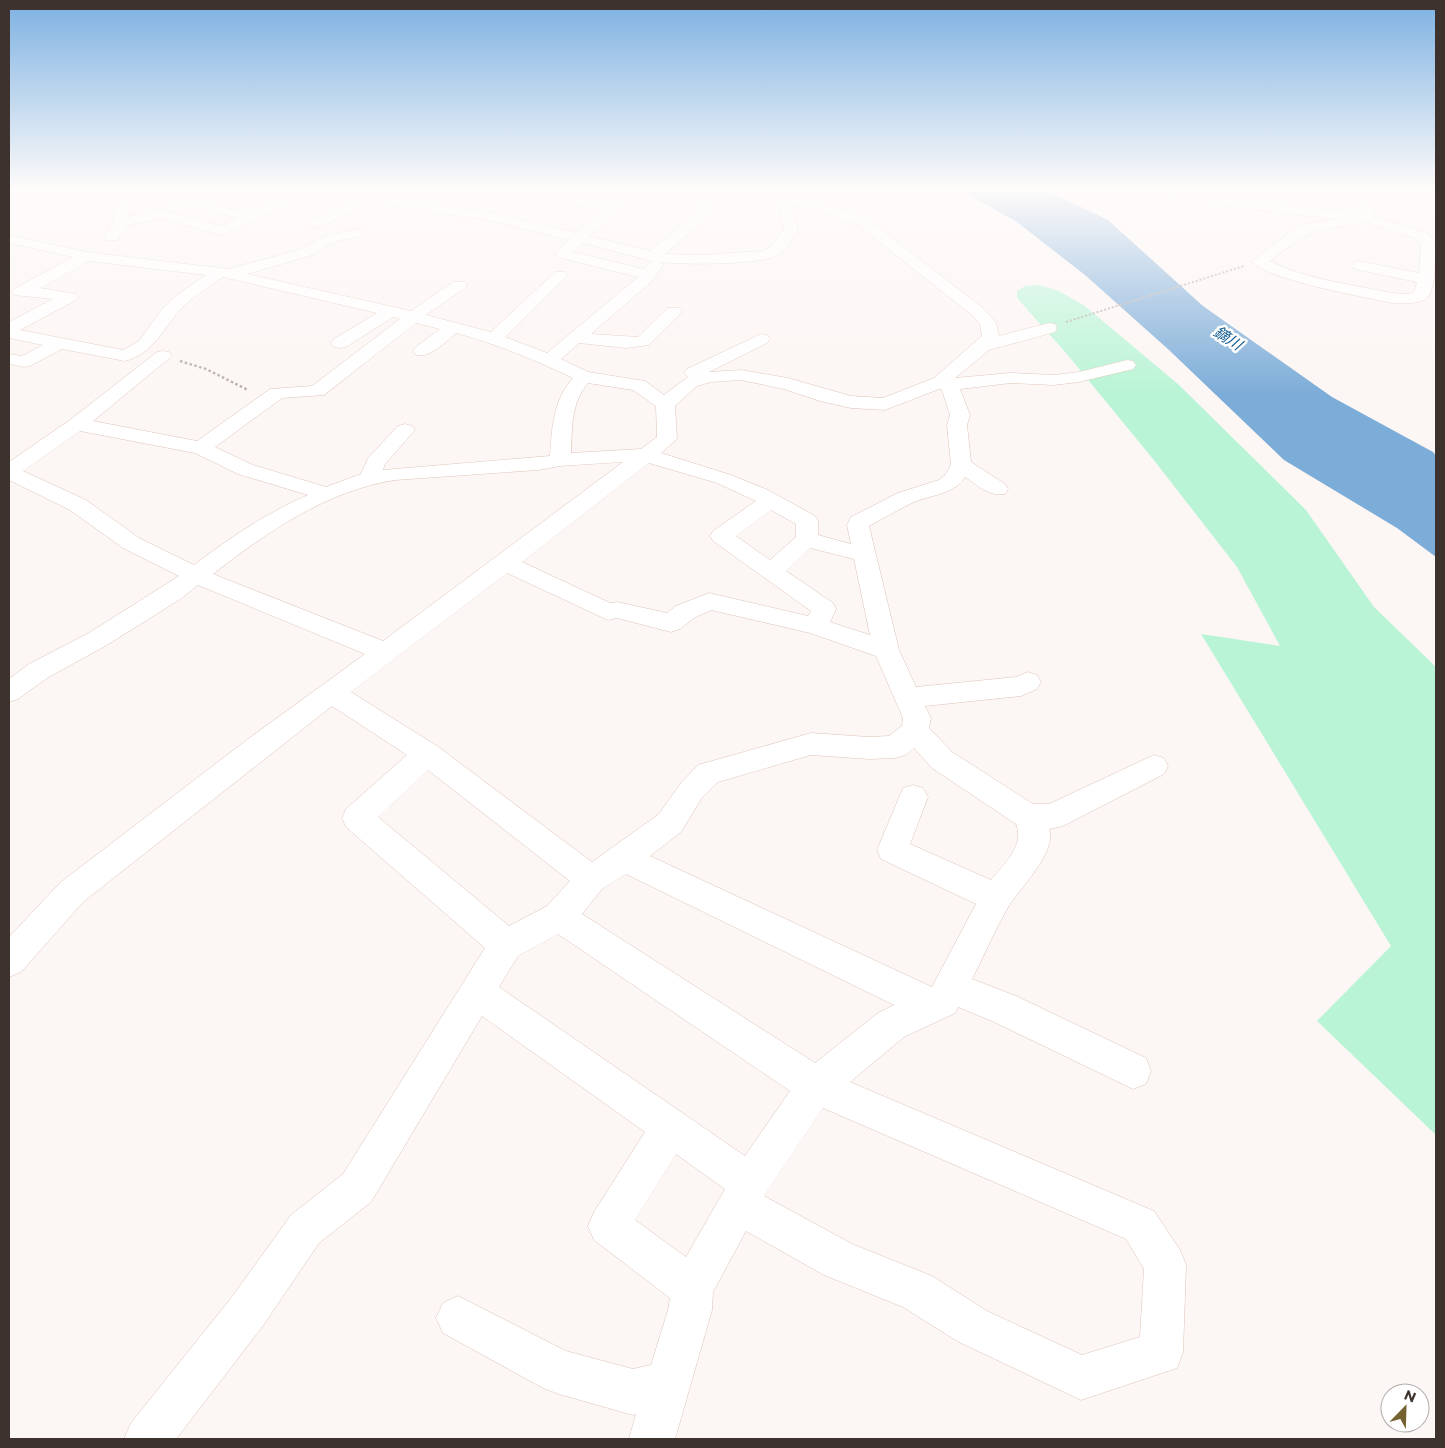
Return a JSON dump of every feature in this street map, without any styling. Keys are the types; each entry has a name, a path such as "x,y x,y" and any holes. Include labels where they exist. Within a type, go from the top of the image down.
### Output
{"street":[{"path":"9,298 87,259"},
{"path":"112,259 224,273 413,316 494,339 549,360 584,377 638,385 665,404"},
{"path":"9,331 125,356 145,345 168,314 183,298 224,273 282,259"},
{"path":"581,259 648,275"},
{"path":"549,360 648,275 656,259"},
{"path":"679,259 703,259"},
{"path":"665,404 691,382 711,377 741,375 788,384 827,397 851,402 885,404 940,382 983,346 990,336 988,323 978,312 910,259"},
{"path":"1263,259 1260,261 1276,270 1296,276 1401,299 1421,295 1429,279 1428,259"},
{"path":"1359,266 1429,279"},
{"path":"494,339 560,275"},
{"path":"201,448 277,393 317,391 413,316 459,285"},
{"path":"9,331 70,297 24,290"},
{"path":"574,338 636,343 643,341 674,310"},
{"path":"340,343 391,311"},
{"path":"422,351 454,327"},
{"path":"983,346 1049,328"},
{"path":"641,387 681,378 761,339"},
{"path":"9,359 24,362 58,342"},
{"path":"164,356 77,424 9,472 78,505 131,543 197,576 386,652"},
{"path":"940,382 955,384 1011,378 1054,380 1079,377 1127,365"},
{"path":"560,460 563,411 577,383 584,377"},
{"path":"940,382 950,387 960,416 958,425 961,465 953,479 946,484 906,498 859,522 858,525 886,650 912,714 942,760 1028,816 1052,817 1154,766"},
{"path":"9,961 72,892 258,748 505,563 667,438 665,404"},
{"path":"77,424 201,448 212,455 254,471 327,494"},
{"path":"370,478 375,462 405,430"},
{"path":"9,692 38,671 138,615 197,576 249,535 288,512 327,494 370,478 394,474 646,455 724,479 807,521 807,539 770,570"},
{"path":"961,465 996,489"},
{"path":"770,501 721,536 824,609 815,626"},
{"path":"807,539 817,543 846,548 866,555"},
{"path":"505,563 608,612 617,610 671,623 685,612 708,601 815,626 886,650"},
{"path":"147,1439 247,1312 305,1230 357,1188 506,945 559,917 592,879 624,858 670,823 691,791 708,773 811,744 869,748 895,747 912,714 1021,686 1028,682"},
{"path":"332,693 427,754 592,879"},
{"path":"427,754 357,818 506,945"},
{"path":"913,798 892,850 996,898"},
{"path":"652,1439 690,1310 692,1288 744,1193 816,1086 891,1025 942,996 996,898 1030,854 1034,833 1028,816"},
{"path":"624,858 942,996 1004,1008 1133,1071"},
{"path":"477,992 670,1128 744,1193 839,1260 917,1291 972,1326 1081,1378 1161,1352 1165,1265 1140,1225 816,1086 559,917"},
{"path":"670,1128 608,1226 692,1288"},
{"path":"458,1318 559,1372 633,1392 668,1384"}],"path":[{"path":"1049,328 1244,266"},
{"path":"164,356 206,369 242,388 272,397"}],"green space":[{"path":"1039,285 1059,291 1085,306 1179,385 1306,510 1374,607 1436,667 1436,1135 1317,1021 1391,946 1201,634 1280,646 1237,567 1153,459 1066,353 1017,298 1017,291 1025,286"}],"water":[{"name":"鏑川","path":"1064,259 1151,259 1203,306 1332,397 1433,452 1436,456 1436,557 1397,528 1284,460 1169,350"}]}
